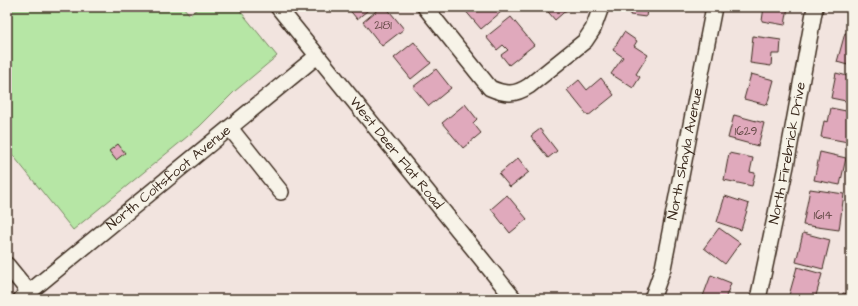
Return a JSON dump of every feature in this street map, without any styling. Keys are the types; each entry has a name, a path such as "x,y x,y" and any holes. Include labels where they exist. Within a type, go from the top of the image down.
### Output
{"street":[{"name":"West Deer Flat Road","path":"278,7 514,299"},
{"path":"425,7 490,88 500,92 510,93 519,92 529,86 585,41 593,29 600,9"},
{"name":"North Shayla Avenue","path":"652,299 663,268 714,7"},
{"name":"North Firebrick Drive","path":"758,299 786,166 815,7"},
{"name":"North Coltsfoot Avenue","path":"25,296 317,56"},
{"path":"230,128 281,192"},
{"path":"7,266 25,296"}],"green space":[{"path":"7,7 183,7 190,15 199,7 237,7 277,56 235,91 199,127 73,230 7,148"}],"building":[{"path":"347,7 372,7 357,19"},
{"path":"381,7 386,7 404,29 382,46 363,22"},
{"path":"496,7 501,12 481,29 463,8"},
{"path":"544,7 570,7 555,20"},
{"path":"631,7 657,7 657,11 647,10 646,17 630,15"},
{"path":"764,7 788,7 785,25 762,21"},
{"path":"849,7 851,7 851,25 847,25"},
{"path":"511,17 534,45 509,65 501,55 508,50 503,45 497,50 486,37"},
{"path":"624,32 637,41 634,46 648,55 636,74 640,77 633,88 611,74 623,57 613,50"},
{"path":"845,33 851,34 851,66 837,62"},
{"path":"753,36 781,40 780,54 772,54 771,66 750,63"},
{"path":"414,42 431,63 411,79 394,58"},
{"path":"436,69 451,88 429,106 413,87"},
{"path":"836,73 851,77 851,102 831,98"},
{"path":"751,74 774,80 767,105 744,99"},
{"path":"601,78 614,95 588,116 567,90 579,80 587,90"},
{"path":"465,104 477,119 473,123 481,133 463,148 442,123"},
{"path":"831,108 851,112 851,129 848,142 821,137 824,121 828,122"},
{"path":"734,115 764,123 758,146 728,138"},
{"path":"540,129 557,151 548,158 531,136"},
{"path":"118,144 125,153 116,160 109,151"},
{"path":"820,152 846,158 840,185 814,180"},
{"path":"729,153 753,158 750,172 755,173 752,186 724,180"},
{"path":"518,158 529,172 510,187 499,174"},
{"path":"810,189 844,194 839,230 803,225"},
{"path":"507,195 527,219 510,233 491,209"},
{"path":"725,196 749,204 741,230 717,222"},
{"path":"719,228 740,243 725,264 704,248"},
{"path":"803,233 830,240 823,269 796,262"},
{"path":"797,267 822,274 815,299 788,299"},
{"path":"711,275 731,283 725,299 702,299"},
{"path":"850,284 851,299 842,299 843,293 848,294"}]}
